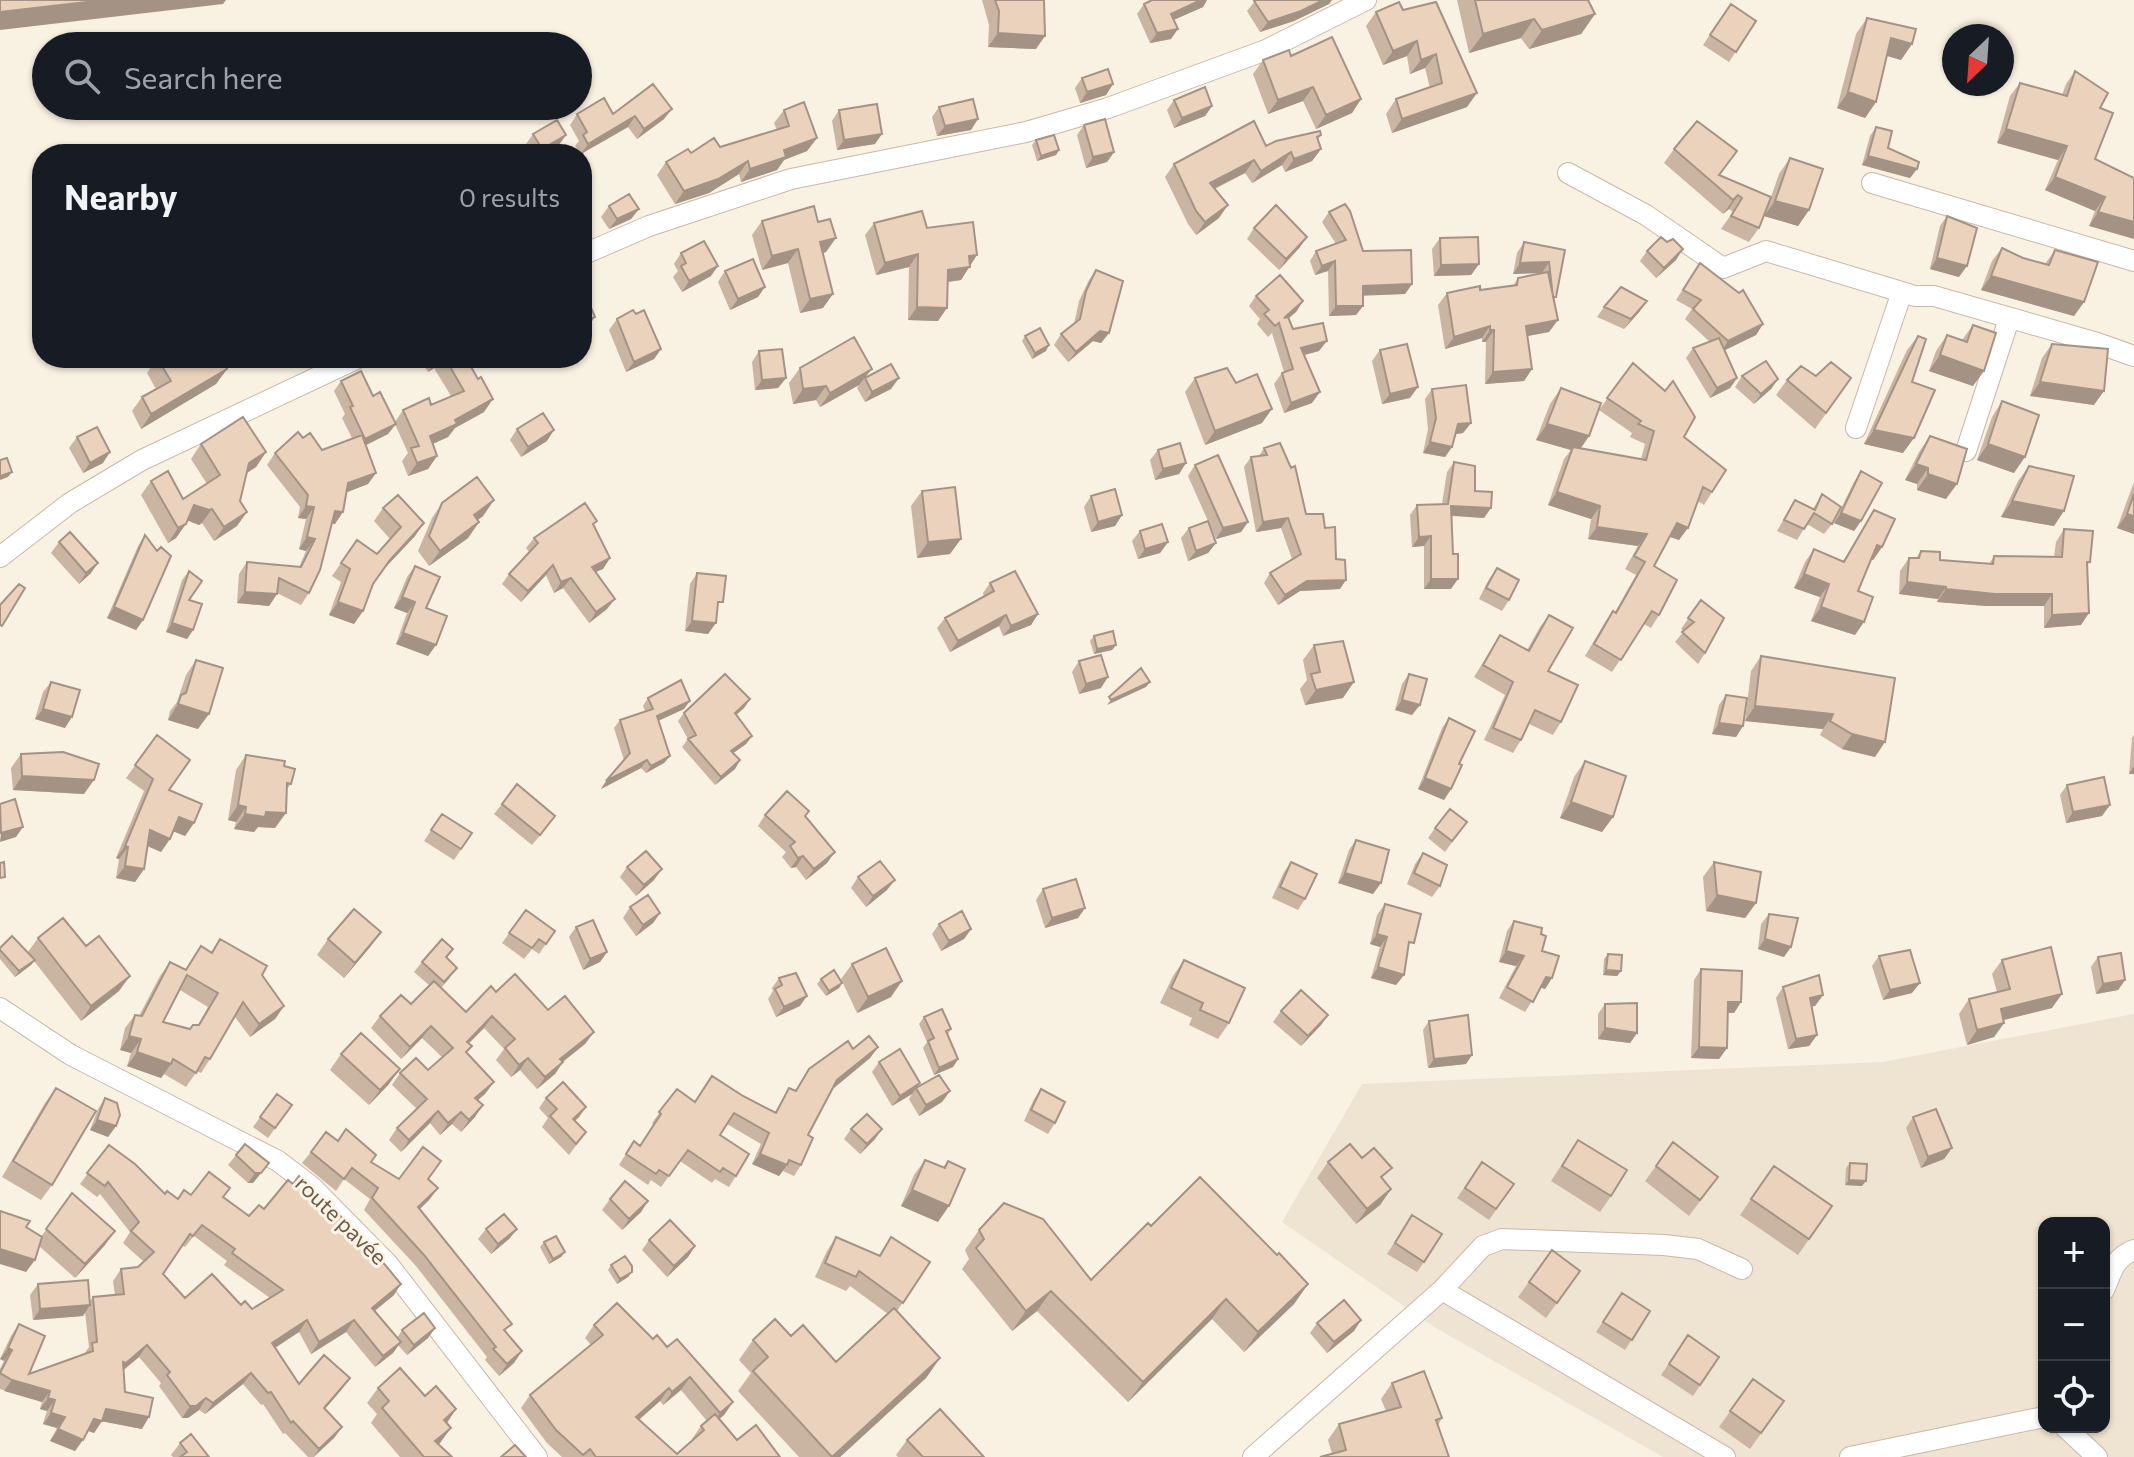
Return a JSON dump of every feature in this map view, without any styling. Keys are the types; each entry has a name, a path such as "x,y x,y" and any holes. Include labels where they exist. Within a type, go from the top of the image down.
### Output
{"street":[{"path":"592,251 649,226 791,179 1026,132 1108,108 1266,50 1366,0"},
{"path":"1568,173 1646,215 1723,268 1766,251 1915,296 1934,296 2134,356"},
{"path":"1872,183 2134,261"},
{"path":"1856,428 1902,292"},
{"path":"1966,451 2009,319"},
{"path":"0,557 70,503 142,460 337,368"},
{"name":"route pavée","path":"0,1008 71,1055 278,1161 312,1187 388,1264 537,1457"},
{"path":"1253,1457 1442,1290 1483,1246 1502,1239 1686,1247 1698,1249 1742,1269"},
{"path":"2104,1289 2115,1263 2134,1250"},
{"path":"1442,1290 1725,1457"},
{"path":"1850,1457 2038,1418"},
{"path":"2071,1433 2097,1457"}],"shaded area":[{"path":"2134,1014 2134,1457 1663,1457 1436,1328 1282,1222 1362,1084 1883,1062"}],"building":[{"path":"0,0 104,0 0,12"},
{"path":"995,0 1044,0 1045,36 998,33 999,11"},
{"path":"1152,0 1201,0 1171,14 1178,29 1157,33 1144,4"},
{"path":"1256,0 1323,0 1268,22"},
{"path":"1475,0 1588,0 1595,14 1542,30 1534,19 1483,34"},
{"path":"1399,2 1403,10 1436,2 1477,93 1402,119 1396,99 1442,83 1436,54 1421,60 1417,41 1393,51 1376,12"},
{"path":"1731,4 1756,21 1736,52 1710,35"},
{"path":"1867,18 1916,29 1912,44 1891,38 1876,102 1848,92"},
{"path":"1332,37 1361,99 1326,115 1313,87 1278,100 1263,60 1289,50 1291,56"},
{"path":"1108,69 1113,84 1087,92 1082,78"},
{"path":"2075,71 2108,93 2100,108 2113,113 2095,159 2134,178 2134,222 2098,212 2105,197 2055,177 2067,146 2006,129 2020,83 2067,96"},
{"path":"653,84 672,109 644,129 635,116 588,144 583,135 587,132 580,120 592,120 592,105 604,98 613,114"},
{"path":"1205,87 1212,106 1182,118 1174,100"},
{"path":"973,99 978,119 945,126 939,107"},
{"path":"804,102 817,138 784,150 786,157 750,169 748,161 718,179 684,191 666,162 688,149 691,153 714,138 720,147 789,126 784,110"},
{"path":"877,104 882,134 844,140 839,110"},
{"path":"1105,119 1114,152 1093,157 1084,125"},
{"path":"557,120 566,135 551,144 539,144 533,134"},
{"path":"1254,121 1266,146 1320,131 1321,135 1317,137 1321,149 1294,159 1291,152 1261,171 1254,160 1210,183 1228,205 1205,222 1196,211 1174,164"},
{"path":"1697,121 1737,151 1719,175 1771,197 1759,228 1731,216 1742,198 1738,195 1733,200 1674,149"},
{"path":"1876,127 1892,131 1888,148 1919,162 1917,169 1868,156"},
{"path":"1054,135 1059,150 1041,156 1036,140"},
{"path":"1790,158 1823,169 1809,210 1775,201"},
{"path":"629,194 639,209 617,219 609,206"},
{"path":"1345,204 1363,251 1411,250 1412,284 1363,286 1363,306 1336,306 1335,261 1322,266 1316,251 1346,240 1329,212"},
{"path":"1276,205 1307,237 1286,259 1254,228"},
{"path":"814,206 818,222 830,219 836,238 820,242 833,294 810,299 798,249 772,256 762,221"},
{"path":"922,211 927,228 973,222 977,255 969,256 970,267 948,270 947,308 917,307 918,254 885,263 874,223"},
{"path":"1947,216 1977,228 1967,266 1937,258"},
{"path":"1478,237 1479,264 1441,265 1440,238"},
{"path":"1661,237 1667,242 1673,239 1683,249 1664,268 1647,251"},
{"path":"704,241 718,266 689,281 681,266 686,263 681,253"},
{"path":"1524,242 1565,250 1556,297 1553,297 1549,262 1520,263"},
{"path":"2002,248 2049,265 2055,250 2098,262 2084,302 1991,276"},
{"path":"753,259 765,287 738,299 725,271"},
{"path":"1700,263 1739,293 1743,290 1763,324 1728,341 1693,309 1701,300 1683,290"},
{"path":"1096,270 1123,281 1109,333 1100,331 1076,352 1061,334 1080,319 1086,291"},
{"path":"1548,272 1558,320 1526,326 1532,369 1493,372 1494,330 1490,330 1490,326 1454,337 1447,293 1480,286 1480,290 1517,285 1518,278"},
{"path":"1280,275 1303,301 1284,318 1288,317 1293,329 1323,323 1327,341 1301,348 1320,392 1291,403 1282,373 1293,369 1279,323 1275,326 1264,314 1269,310 1256,296"},
{"path":"1621,287 1647,301 1631,319 1604,307"},
{"path":"633,310 636,314 644,310 661,349 634,362 617,319"},
{"path":"1973,325 1996,333 1984,371 1940,355 1947,335 1967,342"},
{"path":"1040,328 1049,345 1035,353 1025,336"},
{"path":"1918,336 1926,339 1912,382 1935,390 1914,438 1874,430"},
{"path":"854,337 872,369 830,393 826,386 803,389 800,368"},
{"path":"1719,338 1737,378 1717,388 1693,348"},
{"path":"1407,344 1418,387 1390,394 1380,350"},
{"path":"2052,344 2108,349 2104,391 2040,382"},
{"path":"782,349 786,378 762,380 759,351"},
{"path":"1766,361 1778,379 1761,394 1742,376"},
{"path":"1831,362 1851,378 1826,413 1787,380 1801,366 1816,376"},
{"path":"1633,363 1665,391 1673,381 1695,417 1684,437 1726,470 1712,492 1703,487 1688,528 1677,523 1654,566 1677,580 1659,615 1652,611 1621,660 1594,644 1645,562 1634,556 1647,534 1597,527 1600,506 1557,492 1573,447 1646,460 1654,431 1638,424 1641,421 1607,398"},
{"path":"891,364 899,378 872,392 865,378"},
{"path":"163,368 227,369 151,414 142,397 171,381"},
{"path":"451,368 472,368 478,379 481,377 493,399 455,420 457,424 430,436 437,456 417,463 411,448 419,446 403,410 429,398 431,405 464,391"},
{"path":"1227,368 1236,383 1257,374 1272,409 1215,431 1195,378"},
{"path":"361,371 373,396 380,392 396,424 365,439 341,381"},
{"path":"1466,385 1471,423 1458,424 1452,447 1430,442 1436,418 1432,389"},
{"path":"1561,388 1601,403 1589,436 1547,424"},
{"path":"2002,401 2039,415 2025,457 1988,444"},
{"path":"543,413 554,430 528,447 517,429"},
{"path":"243,417 266,452 249,463 240,501 247,512 224,527 212,509 194,505 186,524 178,528 151,481 168,471 183,499 220,475 201,444"},
{"path":"97,427 110,452 90,463 77,437"},
{"path":"298,432 303,438 310,433 322,450 362,435 376,473 348,483 343,512 335,511 320,570 309,593 279,578 277,594 245,592 247,562 301,567 315,539 307,537 314,507 306,506 308,495 275,453"},
{"path":"1930,436 1967,449 1957,484 1928,474 1928,468 1916,464"},
{"path":"1180,443 1186,463 1163,469 1158,450"},
{"path":"1280,443 1291,468 1295,466 1306,514 1323,514 1325,528 1335,527 1336,559 1345,560 1346,580 1307,581 1285,595 1270,573 1301,554 1288,518 1263,522 1251,457 1267,455 1264,448"},
{"path":"1218,455 1248,522 1223,528 1195,465"},
{"path":"7,458 12,472 0,476 0,460"},
{"path":"1454,462 1475,466 1475,491 1492,492 1491,508 1451,506 1453,554 1458,554 1458,579 1431,579 1431,536 1419,537 1417,505 1448,504"},
{"path":"2029,466 2074,476 2064,511 2012,501"},
{"path":"1861,471 1882,483 1861,521 1841,513"},
{"path":"477,477 494,500 474,515 479,522 440,551 429,536 442,503"},
{"path":"955,487 961,539 928,542 922,491"},
{"path":"1115,489 1122,515 1098,522 1091,496"},
{"path":"1822,494 1841,507 1832,524 1814,513 1804,529 1784,520 1795,500 1815,510"},
{"path":"2134,494 2134,516 2127,514"},
{"path":"398,495 424,523 373,584 363,611 338,602 350,569 341,563 357,540 377,554 401,527 383,508"},
{"path":"585,503 597,521 593,524 610,558 592,567 615,599 596,612 571,578 561,582 553,565 528,591 509,574 538,543 534,538"},
{"path":"1874,510 1895,519 1882,547 1877,545 1858,591 1873,597 1864,622 1821,607 1829,584 1804,574 1814,549 1844,562"},
{"path":"1208,521 1216,543 1196,551 1189,528"},
{"path":"1162,524 1168,542 1145,549 1140,531"},
{"path":"2064,529 2093,531 2090,562 2087,562 2089,613 2052,615 2052,594 1995,594 1907,582 1909,558 1919,558 1921,551 1940,552 1940,560 1993,564 1994,556 2062,557"},
{"path":"70,532 98,563 86,573 59,542"},
{"path":"145,535 157,551 161,547 171,556 143,620 114,607"},
{"path":"415,566 440,577 426,608 447,616 436,645 403,633 415,602 402,597"},
{"path":"1497,568 1519,580 1509,600 1486,588"},
{"path":"189,571 202,581 189,600 202,604 193,630 172,623"},
{"path":"1015,571 1038,614 1011,626 1006,615 958,641 945,618 994,591 990,583"},
{"path":"697,573 726,576 723,602 718,602 716,623 692,621"},
{"path":"19,584 25,588 2,626 0,605"},
{"path":"1701,600 1724,618 1705,653 1682,632 1694,622 1688,618"},
{"path":"1549,615 1573,628 1548,671 1578,685 1561,722 1535,710 1521,740 1493,728 1513,682 1483,665 1500,635 1529,651"},
{"path":"1113,631 1116,645 1097,649 1094,636"},
{"path":"1343,641 1354,682 1316,690 1311,674 1320,672 1314,645"},
{"path":"1101,655 1108,677 1086,684 1079,661"},
{"path":"1761,656 1895,678 1885,742 1852,734 1830,721 1833,714 1755,706"},
{"path":"196,660 223,668 209,714 178,704 181,695 186,693"},
{"path":"1141,668 1150,682 1111,700 1109,697"},
{"path":"725,674 750,699 735,713 752,736 731,751 740,760 721,777 688,739 696,735 684,713"},
{"path":"1409,674 1427,679 1420,705 1402,700"},
{"path":"681,680 690,701 657,716 670,756 651,766 647,760 606,781 630,753 620,720 653,709 648,698"},
{"path":"51,682 80,690 72,717 43,709"},
{"path":"1726,695 1747,698 1743,726 1719,723"},
{"path":"1449,718 1475,731 1451,789 1425,778"},
{"path":"157,735 190,760 169,790 202,804 194,823 179,817 170,839 150,830 144,869 125,866 128,847 125,846 153,779 135,765"},
{"path":"63,752 99,764 94,780 22,776 21,754"},
{"path":"246,755 285,761 284,766 295,769 291,784 287,783 286,813 266,812 265,817 245,814 246,807 238,805"},
{"path":"1585,761 1626,776 1613,817 1571,802"},
{"path":"2104,777 2110,805 2073,812 2067,785"},
{"path":"517,784 555,816 540,835 502,804"},
{"path":"787,791 809,811 805,816 835,852 814,869 803,856 798,858 790,846 795,842 765,815"},
{"path":"15,799 23,827 1,833 0,804"},
{"path":"1450,809 1467,822 1452,841 1435,828"},
{"path":"442,814 472,833 461,849 431,830"},
{"path":"1356,840 1389,850 1381,883 1345,873"},
{"path":"646,851 662,869 644,885 627,867"},
{"path":"1423,853 1447,865 1440,886 1414,873"},
{"path":"880,861 895,880 873,896 858,877"},
{"path":"4,862 5,877 0,878 0,863"},
{"path":"1291,862 1317,874 1305,899 1280,887"},
{"path":"1714,862 1761,872 1756,903 1717,895"},
{"path":"1076,879 1085,908 1052,918 1043,889"},
{"path":"648,895 660,913 643,925 630,907"},
{"path":"1385,904 1421,914 1414,943 1409,942 1404,975 1378,967 1387,937 1377,934"},
{"path":"354,909 381,932 355,963 328,939"},
{"path":"526,910 555,931 546,944 539,939 532,948 509,933"},
{"path":"962,911 971,929 949,941 939,924"},
{"path":"1769,914 1798,918 1791,947 1765,939"},
{"path":"63,918 86,946 99,936 130,976 91,1006 38,938"},
{"path":"593,920 607,952 590,959 576,927"},
{"path":"1514,921 1542,928 1541,934 1546,936 1542,951 1559,956 1552,978 1546,977 1533,1002 1507,987 1524,956 1506,951"},
{"path":"12,936 35,960 19,971 0,950"},
{"path":"220,939 267,966 262,975 284,1006 259,1024 243,1002 210,1059 205,1057 196,1073 173,1059 171,1064 137,1052 141,1039 129,1036 135,1015 142,1016 170,962 186,970 201,946 212,953","holes":["187,975 218,993 199,1025 193,1025 190,1029 163,1022"]},
{"path":"442,939 453,949 446,957 457,968 444,982 422,962"},
{"path":"2051,947 2062,994 2001,1009 2004,1023 1977,1030 1969,999 2010,989 2002,960"},
{"path":"886,948 902,981 868,997 852,964"},
{"path":"1910,950 1920,983 1890,990 1879,956"},
{"path":"2121,953 2125,980 2103,984 2098,957"},
{"path":"1608,954 1622,955 1621,971 1606,970"},
{"path":"1184,960 1245,988 1229,1023 1200,1010 1203,1003 1171,988"},
{"path":"1701,969 1742,971 1741,1002 1728,1002 1727,1048 1699,1047"},
{"path":"834,970 842,983 829,991 821,979"},
{"path":"796,973 807,996 784,1007 775,989 782,985 779,978"},
{"path":"515,974 548,1010 565,996 594,1032 560,1059 563,1062 545,1077 528,1058 519,1065 505,1048 515,1039 492,1016 467,1042 472,1046 466,1052 494,1082 475,1098 483,1105 469,1120 461,1112 448,1123 438,1111 409,1140 397,1128 427,1099 400,1073 416,1058 428,1070 453,1048 431,1026 410,1047 380,1016 401,995 411,1004 434,981 466,1012 491,986 496,992"},
{"path":"1819,975 1823,995 1810,998 1817,1035 1796,1039 1783,987"},
{"path":"1301,990 1328,1015 1308,1036 1281,1011"},
{"path":"1637,1003 1637,1033 1605,1028 1605,1004"},
{"path":"942,1009 951,1029 946,1031 958,1059 939,1068 928,1041 934,1038 924,1017"},
{"path":"1468,1015 1472,1055 1434,1059 1429,1021"},
{"path":"361,1033 400,1069 380,1090 341,1054"},
{"path":"869,1036 878,1047 837,1080 808,1135 813,1138 801,1165 789,1160 787,1165 760,1154 769,1133 734,1113 720,1135 749,1154 736,1176 723,1168 720,1172 688,1150 669,1176 659,1170 656,1174 626,1154 634,1141 640,1146 661,1114 659,1112 677,1089 695,1102 712,1076 776,1113 789,1088 796,1091 809,1069 848,1041 853,1049"},
{"path":"900,1049 920,1083 900,1096 879,1062"},
{"path":"939,1075 950,1091 926,1105 916,1088"},
{"path":"563,1082 586,1107 573,1119 586,1132 576,1144 550,1116 557,1109 546,1098"},
{"path":"56,1088 96,1111 52,1185 13,1161"},
{"path":"1041,1089 1065,1102 1055,1123 1031,1110"},
{"path":"277,1094 292,1105 275,1128 260,1117"},
{"path":"105,1098 117,1103 120,1115 116,1126 97,1120"},
{"path":"1936,1109 1952,1148 1928,1157 1913,1117"},
{"path":"867,1114 882,1129 867,1144 851,1129"},
{"path":"346,1129 376,1155 371,1162 399,1179 423,1147 441,1161 428,1179 438,1188 418,1207 512,1324 504,1330 522,1351 507,1364 424,1255 372,1198 378,1188 352,1168 344,1179 311,1152 326,1132 338,1141"},
{"path":"1578,1140 1627,1170 1611,1196 1562,1166"},
{"path":"1673,1142 1718,1177 1700,1200 1656,1166"},
{"path":"245,1144 269,1163 261,1173 255,1173 236,1155"},
{"path":"1350,1144 1362,1158 1374,1148 1392,1168 1381,1177 1391,1189 1367,1209 1328,1162"},
{"path":"109,1145 135,1164 165,1194 167,1191 178,1199 184,1190 191,1195 209,1172 230,1188 223,1197 249,1216 259,1205 264,1209 288,1180 293,1184 299,1176 360,1235 401,1284 372,1308 401,1342 383,1356 354,1320 319,1342 307,1320 272,1343 299,1384 324,1355 350,1378 324,1408 342,1427 319,1449 293,1421 291,1423 271,1392 268,1393 251,1373 213,1403 206,1398 196,1406 190,1406 167,1375 170,1372 147,1345 126,1363 123,1362 125,1392 153,1398 149,1417 106,1409 102,1421 94,1419 83,1440 58,1429 65,1417 51,1413 55,1400 48,1398 50,1391 12,1380 0,1373 12,1350 8,1348 19,1324 45,1336 29,1374 93,1351 92,1343 97,1342 93,1297 124,1294 121,1269 138,1267 154,1252 131,1231 139,1222 108,1182 105,1186 87,1173","holes":["202,1225 235,1249 232,1253 283,1290 252,1309 245,1301 241,1305 212,1274 185,1298 163,1274 190,1234 193,1236"]},
{"path":"925,1160 945,1168 948,1161 965,1169 949,1206 912,1190"},
{"path":"1482,1162 1514,1184 1496,1209 1465,1188"},
{"path":"1850,1163 1867,1164 1866,1181 1849,1180"},
{"path":"1774,1166 1832,1206 1809,1239 1751,1199"},
{"path":"1200,1177 1308,1284 1258,1332 1226,1299 1143,1382 1051,1291 1026,1311 976,1248 984,1239 979,1230 1004,1203 1043,1219 1091,1280"},
{"path":"625,1181 648,1201 629,1219 610,1199"},
{"path":"72,1193 115,1231 85,1264 46,1229"},
{"path":"0,1211 30,1221 26,1227 42,1237 35,1260 0,1249"},
{"path":"504,1214 517,1229 498,1244 486,1229"},
{"path":"1412,1215 1442,1234 1424,1262 1395,1243"},
{"path":"670,1220 695,1246 674,1266 649,1240"},
{"path":"556,1236 565,1252 553,1259 544,1242"},
{"path":"836,1237 880,1256 891,1237 930,1262 903,1303 859,1271 856,1277 825,1263"},
{"path":"1552,1250 1580,1271 1557,1303 1529,1282"},
{"path":"625,1256 632,1266 632,1272 620,1279 611,1265"},
{"path":"88,1280 90,1305 40,1309 38,1284"},
{"path":"1622,1293 1650,1311 1632,1340 1603,1322"},
{"path":"1344,1300 1361,1320 1334,1342 1317,1323"},
{"path":"617,1303 653,1339 657,1335 667,1347 677,1339 733,1402 720,1413 690,1377 672,1392 669,1388 636,1417 677,1454 704,1430 701,1426 715,1414 737,1440 756,1425 780,1457 596,1457 590,1449 583,1455 556,1430 530,1395 603,1335 594,1325"},
{"path":"894,1308 940,1358 832,1457 753,1371 768,1357 753,1340 775,1319 791,1336 803,1325 836,1362"},
{"path":"424,1313 435,1328 414,1345 402,1330"},
{"path":"1688,1335 1719,1357 1700,1385 1669,1364"},
{"path":"400,1368 425,1396 436,1386 456,1409 444,1420 451,1428 435,1441 452,1457 424,1457 382,1408 389,1401 378,1388"},
{"path":"1424,1371 1442,1418 1436,1420 1449,1457 1320,1457 1346,1450 1339,1424 1401,1407 1392,1383"},
{"path":"1753,1379 1784,1401 1761,1433 1730,1411"},
{"path":"940,1409 984,1457 923,1457 907,1440"},
{"path":"191,1434 209,1457 180,1457 187,1452 180,1443"},
{"path":"515,1445 526,1457 501,1457"}]}
